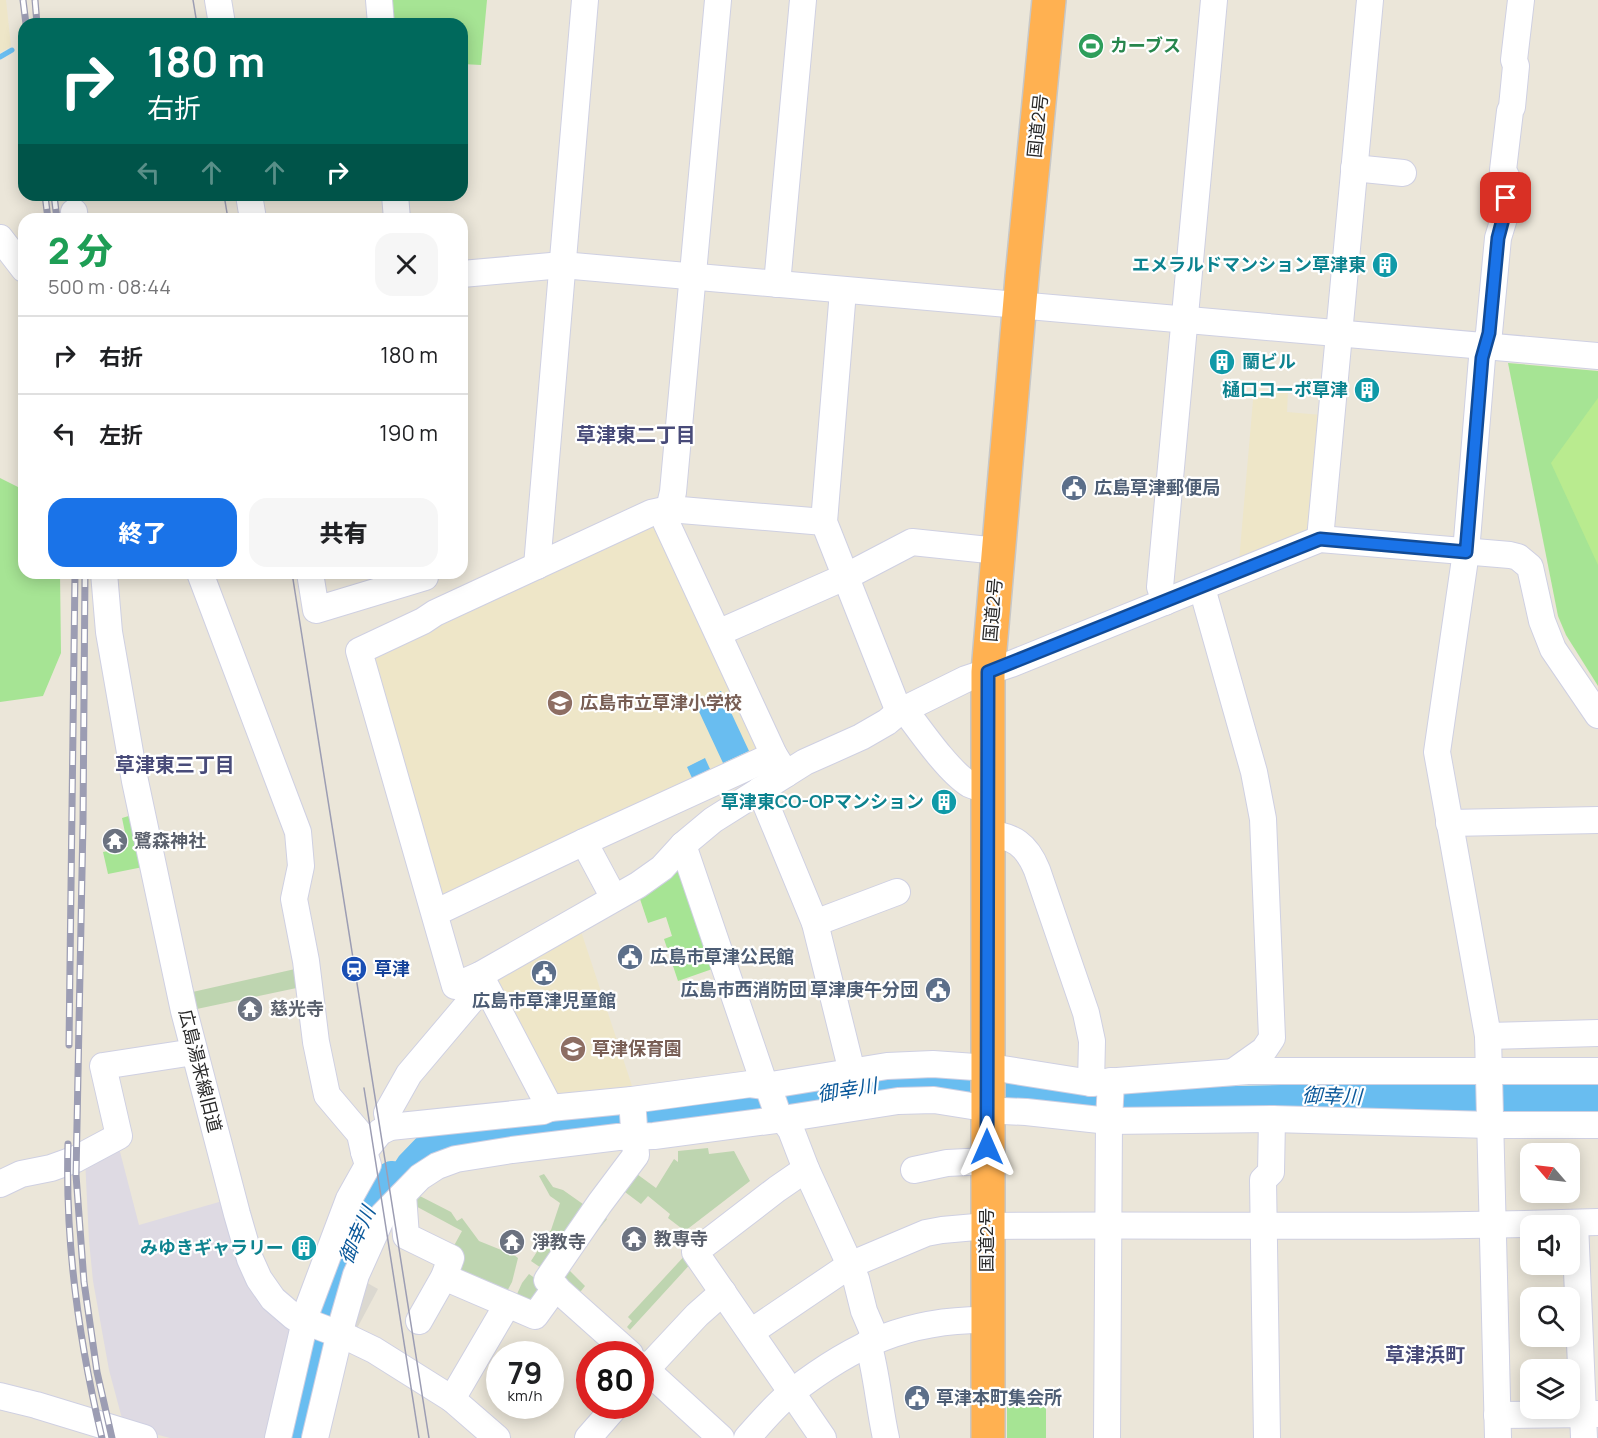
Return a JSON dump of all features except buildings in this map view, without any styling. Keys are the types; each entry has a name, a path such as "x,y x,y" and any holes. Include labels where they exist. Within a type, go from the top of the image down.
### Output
{"highway":[{"name":"国道2号","path":"988,1438 988,672 1049,0"}],"street":[{"path":"218,0 221,18"},
{"path":"379,0 380,18"},
{"path":"537,566 585,0"},
{"path":"718,0 673,492 666,522 780,764"},
{"path":"777,284 803,0"},
{"path":"1165,602 1160,588 1214,0"},
{"path":"1320,539 1370,0"},
{"path":"751,1332 850,1264 926,1233 942,1230 987,1226 1354,1227 1492,1225 1586,1222 1588,1422 1498,1427 1492,1225 1489,1120 1488,1036 1437,752 1466,552 1482,358 1489,333 1498,238 1504,215 1508,180 1503,170 1512,107 1516,66 1514,60 1521,0"},
{"path":"1354,168 1403,173"},
{"path":"0,238 18,260"},
{"path":"468,273 562,265 1598,356"},
{"path":"843,291 824,522 902,711 963,779 971,785 987,789"},
{"path":"780,764 760,790 713,820 683,845 662,868 638,885 480,975 455,986 359,651 435,613 651,513 669,509 824,522"},
{"path":"435,914 584,842 780,764 817,755 861,737 902,711 966,679 1202,588 1320,539 1518,557 1530,567 1542,621 1553,649 1598,715"},
{"path":"718,633 847,576 912,543 998,551"},
{"name":"広島湯来線旧道","path":"105,579 109,632 135,781 194,1052 249,1259 269,1294 294,1317 374,1350 452,1399 498,1438"},
{"path":"202,579 298,832 301,866 294,899 306,961 316,1042 327,1095 360,1134 368,1165 349,1199 308,1308 321,1327 315,1438"},
{"path":"311,579 316,610 413,579"},
{"path":"425,579 425,588 435,613"},
{"path":"1202,588 1254,772 1263,819 1272,1038 1264,1050 1233,1072"},
{"path":"760,790 815,923 852,1072"},
{"path":"1449,823 1598,820"},
{"path":"987,834 1003,834 1021,845 1033,860 1086,1013 1104,1084 1109,1117 1107,1438"},
{"path":"584,842 614,898"},
{"path":"683,845 767,1087 780,1117 791,1130 806,1169 856,1279 872,1341 878,1400 886,1438"},
{"path":"815,923 897,892"},
{"path":"390,1127 387,1113 408,1074 475,996 480,975"},
{"path":"480,975 550,1108"},
{"path":"1488,1036 1598,1033"},
{"path":"0,1185 21,1174 51,1168 76,1159 119,1136 103,1066 194,1052"},
{"path":"364,1152 380,1132 390,1127 543,1111 550,1108 632,1102 750,1084 767,1087 887,1066 933,1064 987,1087 1003,1111 1109,1117 1489,1120 1598,1125"},
{"path":"278,1438 321,1327 356,1275 380,1222 392,1205 420,1177 437,1166 456,1159 898,1101 934,1100 987,1087 1104,1084 1233,1072 1489,1076 1598,1071"},
{"path":"613,1341 547,1280 636,1155 632,1102"},
{"path":"1267,1438 1263,1180 1271,1172 1272,1119"},
{"path":"914,1170 947,1164 987,1161"},
{"path":"806,1169 694,1252 823,1438"},
{"path":"403,1195 406,1236 451,1258 444,1277 419,1321"},
{"path":"444,1277 535,1316 556,1287"},
{"path":"654,1353 723,1292"},
{"path":"452,1399 507,1305"},
{"path":"747,1438 791,1393 831,1365 872,1341 928,1324 987,1320"},
{"path":"654,1379 721,1438"},
{"path":"0,1396 36,1405 86,1429 144,1438"},
{"path":"588,1438 605,1419"}],"shaded area":[{"path":"0,0 6,0 11,46 0,53"},
{"path":"1254,389 1288,392 1287,412 1322,415 1312,526 1307,535 1239,561"},
{"name":"広島市立草津小学校","path":"651,521 659,526 764,752 443,902 366,654"},
{"name":"草津保育園","path":"580,928 634,1092 557,1100 493,976"},
{"path":"118,1144 139,1225 226,1200 300,1330 273,1438 170,1438 124,1426 109,1370 93,1281 85,1159"},
{"path":"362,1280 378,1289 355,1332 351,1329"}],"green space":[{"path":"387,0 487,0 481,65 468,64 468,18 388,18"},
{"path":"1508,363 1598,371 1598,686 1566,635 1558,616"},
{"path":"1598,398 1598,565 1551,463"},
{"path":"0,478 18,487 18,579 60,579 61,653 43,696 0,702"},
{"path":"132,815 143,867 108,874 103,852 128,847 122,818"},
{"path":"682,859 718,967 678,981 664,939 672,936 666,917 648,923 638,893"},
{"path":"304,967 306,986 192,1010 188,993"},
{"path":"708,1148 709,1154 734,1151 750,1181 685,1231 668,1218 670,1214 648,1196 641,1204 617,1186 630,1169 656,1188 674,1159 678,1162 678,1151"},
{"path":"544,1174 553,1187 563,1190 590,1209 547,1272 531,1261 551,1230 560,1203 550,1196 539,1176"},
{"path":"414,1193 451,1212 457,1221 462,1218 479,1241 518,1258 512,1282 503,1299 449,1275 450,1253 462,1231 410,1203"},
{"path":"598,1211 607,1219 567,1268 585,1286 577,1296 552,1278"},
{"path":"689,1251 694,1260 630,1330 627,1327 632,1321 628,1317"},
{"path":"529,1274 550,1289 534,1312 513,1303"},
{"path":"1046,1405 1046,1438 1007,1438 1007,1406"}],"water":[{"path":"721,691 749,751 723,763 695,703"},
{"path":"705,758 710,769 692,778 687,767"},
{"path":"932,1069 1099,1089 1507,1080 1598,1081 1598,1117 1370,1108 1097,1111 919,1094 402,1180 364,1210 399,1156 425,1129"}],"waterway":[{"path":"0,57 12,50"},
{"name":"御幸川","path":"299,1438 316,1351 328,1304 344,1257 364,1210 392,1177"}],"tram line":[{"path":"193,0 196,18"},
{"path":"225,201 227,213"},
{"path":"293,579 429,1438"},
{"path":"364,1088 419,1438"}],"railway":[{"path":"23,0 25,18"},
{"path":"35,0 36,18"},
{"path":"46,201 47,213"},
{"path":"55,201 56,213"},
{"path":"69,1045 75,579"},
{"path":"85,579 76,1175 84,1282 97,1372 112,1438"},
{"path":"68,1144 69,1218 75,1292 80,1329 102,1438"}],"place":[{"name":"カーブス","path":"1091,46"},
{"name":"エメラルドマンション草津東","path":"1385,265"},
{"name":"蘭ビル","path":"1222,362"},
{"name":"樋口コーポ草津","path":"1367,390"},
{"name":"広島草津郵便局","path":"1074,488"},
{"name":"広島市立草津小学校","path":"560,703"},
{"name":"草津東CO-OPマンション","path":"944,802"},
{"name":"鷺森神社","path":"115,841"},
{"name":"広島市草津公民館","path":"630,957"},
{"name":"草津","path":"354,969"},
{"name":"広島市草津児童館","path":"544,973"},
{"name":"広島市西消防団 草津庚午分団","path":"938,990"},
{"name":"慈光寺","path":"250,1009"},
{"name":"草津保育園","path":"573,1049"},
{"name":"教専寺","path":"634,1239"},
{"name":"淨教寺","path":"512,1242"},
{"name":"みゆきギャラリー","path":"304,1248"},
{"name":"草津本町集会所","path":"917,1398"}],"district":[{"name":"草津東二丁目","path":"636,435"},
{"name":"草津東三丁目","path":"175,765"},
{"name":"草津浜町","path":"1425,1355"}],"route":[{"path":"987,1147 988,672 1320,539 1466,552 1482,358 1489,333 1498,238 1506,198"}]}
